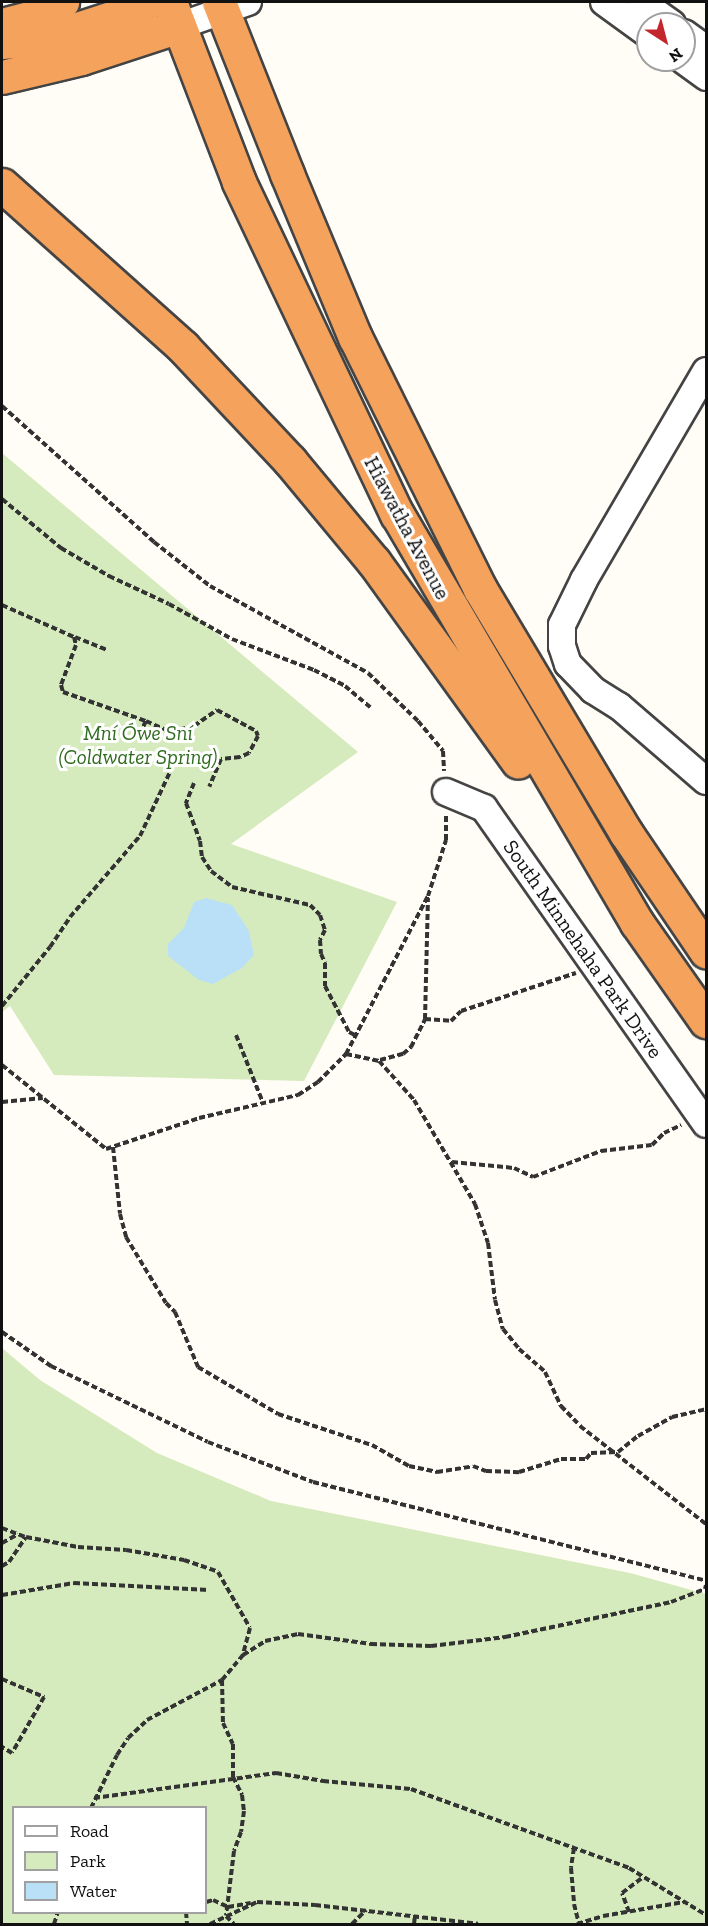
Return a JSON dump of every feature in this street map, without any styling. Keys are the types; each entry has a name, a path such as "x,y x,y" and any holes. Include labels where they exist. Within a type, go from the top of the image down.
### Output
{"highway":[{"path":"2,25 41,15 62,2"},
{"path":"2,42 53,37 117,16 148,2"},
{"name":"Hiawatha Avenue","path":"230,4 355,337 480,589 626,833 706,951"},
{"path":"2,77 81,58 174,14"},
{"name":"Hiawatha Avenue","path":"174,14 239,182 397,514 637,923 706,1021"},
{"path":"2,185 183,347 290,461 374,562 637,923"}],"street":[{"path":"604,2 636,25"},
{"path":"641,2 655,12"},
{"path":"174,14 230,4"},
{"path":"706,371 584,580 562,625 562,646 568,664 593,690 619,706 706,781"},
{"name":"South Minnehaha Park Drive","path":"446,792 484,808 706,1124"}],"path":[{"path":"2,406 154,542 210,586 368,673 418,721 442,751 446,792 446,840 428,896 346,1054 318,1082 298,1095 199,1118 106,1149 2,1065"},
{"path":"2,499 61,548 109,576 169,604 232,639 314,670 345,686 370,707"},
{"path":"2,605 106,650"},
{"path":"74,637 76,645 61,685 63,692 171,732 194,726 217,710 256,731 258,736 249,753 221,759 209,787"},
{"path":"143,727 146,722"},
{"path":"2,1006 50,947 70,917 140,836 170,772"},
{"path":"194,783 186,803 200,841 202,857 211,871 232,887 310,905 320,915 325,930 320,940 321,954 325,963 325,986 349,1032 355,1035"},
{"path":"346,1054 379,1061 403,1054 411,1047 425,1019 428,896"},
{"path":"425,1019 451,1021 461,1011 571,976"},
{"path":"236,1035 262,1103"},
{"path":"379,1061 414,1100 476,1204 488,1243 495,1300 503,1329 519,1349 545,1371 567,1413 580,1426 618,1452 706,1524"},
{"path":"2,1102 44,1098"},
{"path":"451,1162 514,1168 533,1177 601,1151 652,1145 664,1134 680,1125"},
{"path":"113,1147 120,1214 126,1238 166,1302 175,1312 198,1367 278,1413 372,1445 409,1466 437,1472 473,1466 486,1471 519,1472 561,1459 586,1459 591,1453 618,1452 639,1436 672,1417 706,1409"},
{"path":"2,1332 51,1366 146,1413 208,1442 313,1482 706,1583 705,1588 671,1602 505,1637 431,1646 371,1644 298,1634 265,1641 243,1656 222,1680 147,1720 128,1738 92,1806"},
{"path":"2,1528 26,1537 78,1547 126,1550 184,1560 218,1572 250,1628 243,1656"},
{"path":"2,1543 18,1534"},
{"path":"2,1566 9,1562 26,1537"},
{"path":"2,1595 74,1583 209,1590"},
{"path":"2,1679 44,1697 12,1753 2,1747"},
{"path":"222,1680 223,1723 233,1744 233,1777 242,1795 244,1811 234,1851 226,1916"},
{"path":"94,1798 233,1777 276,1773 323,1781 411,1789 628,1868 706,1915"},
{"path":"574,1848 571,1868 578,1924 684,1902"},
{"path":"629,1912 622,1893 643,1877"},
{"path":"207,1902 213,1900 228,1907 257,1902 366,1911 478,1924"},
{"path":"210,1924 257,1902"},
{"path":"352,1924 366,1911"},
{"path":"226,1916 234,1924"},
{"path":"414,1924 415,1916"}],"green space":[{"name":"Mní Ówe Sní (Coldwater Spring)","path":"2,453 358,752 231,844 397,902 304,1081 54,1075 10,1006 2,1012"},
{"path":"2,1348 40,1380 157,1453 271,1501 630,1573 706,1594 706,1924 2,1924"}],"water":[{"path":"206,898 232,905 249,931 254,955 242,968 213,984 199,980 168,956 168,944 184,928 194,902"}]}
